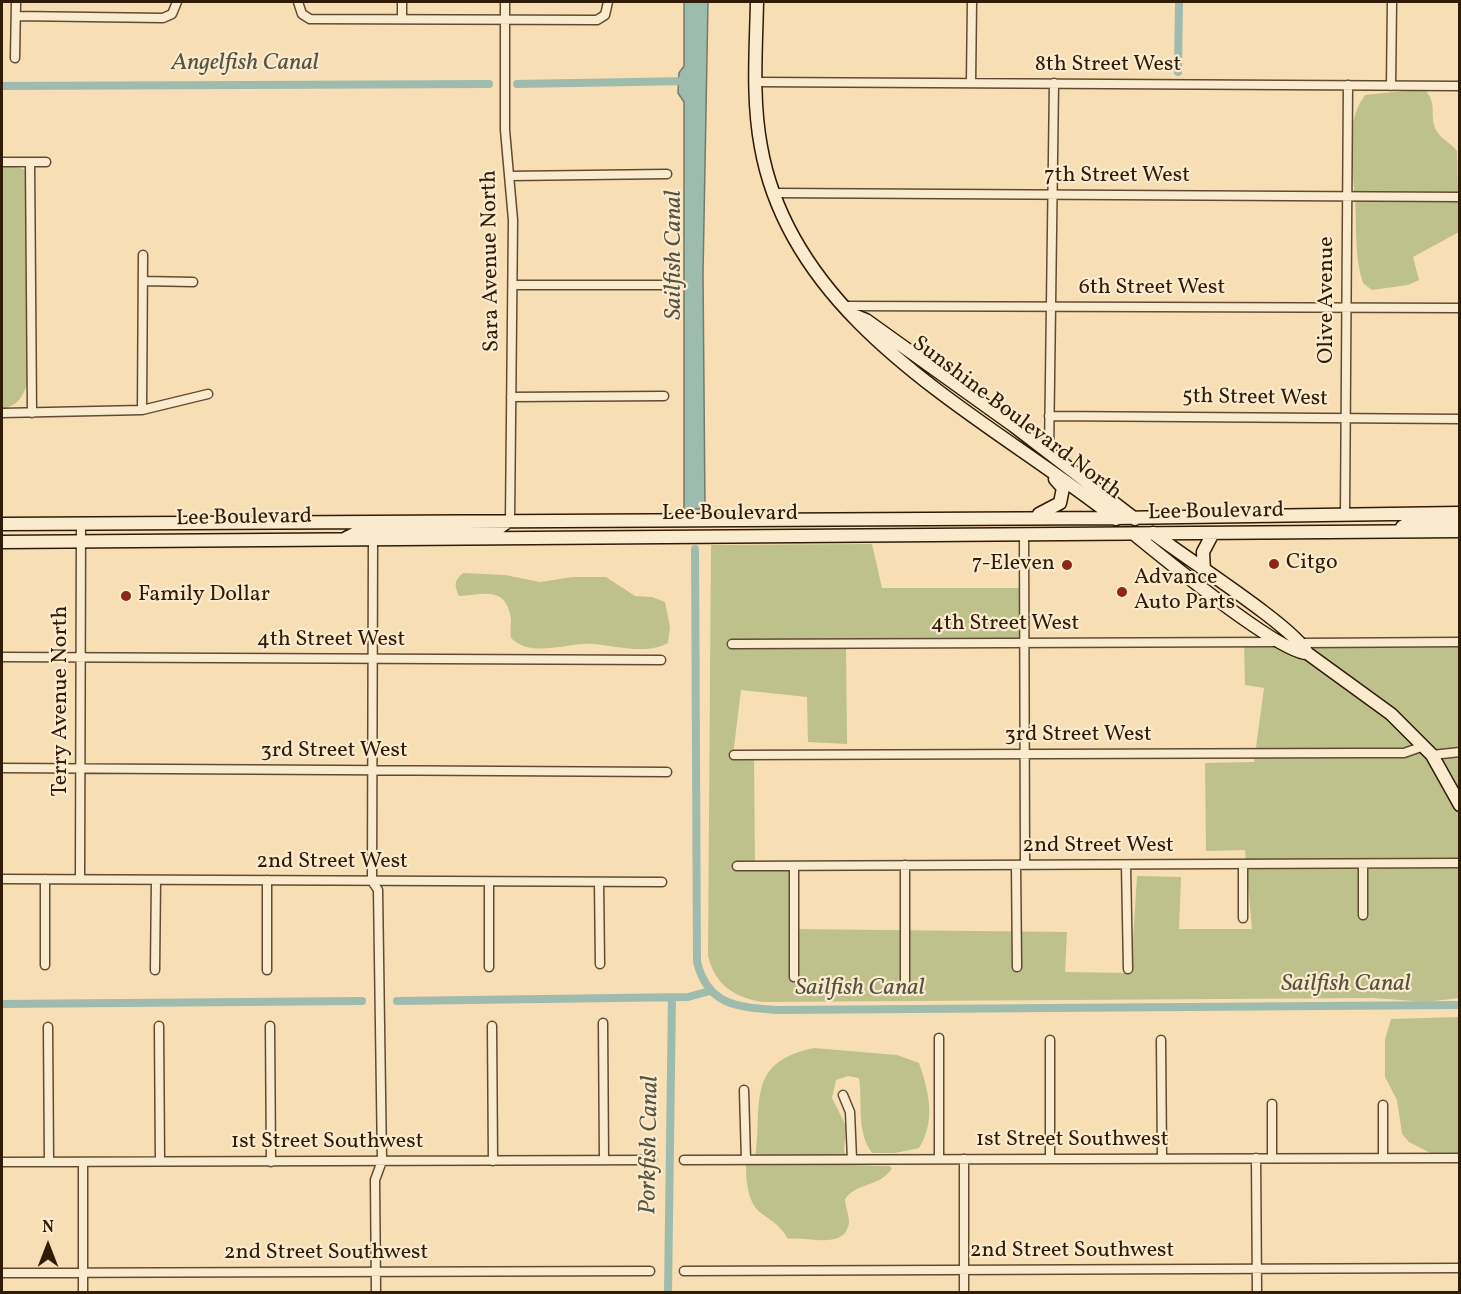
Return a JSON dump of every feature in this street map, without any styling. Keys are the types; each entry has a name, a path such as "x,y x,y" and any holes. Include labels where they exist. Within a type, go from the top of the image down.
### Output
{"main road":[{"name":"Sunshine Boulevard North","path":"757,2 756,82 761,148 774,193 789,230 805,258 848,310 887,350 1277,642 1298,653 1304,648"},
{"name":"Sunshine Boulevard North","path":"848,310 866,320 1049,453 1377,703 1432,755 1460,805"},
{"path":"887,350 899,353 939,379 947,378 948,396"},
{"path":"1033,516 1060,503 1063,488 1050,473"},
{"name":"Lee Boulevard","path":"2,524 1033,516 1114,518 1460,513"},
{"path":"343,540 362,530 490,529 505,526 510,520"},
{"path":"1393,532 1409,523 1460,522"},
{"name":"Lee Boulevard","path":"2,542 1460,531"},
{"path":"1204,571 1203,552 1213,533"}],"street":[{"path":"15,58 16,2"},
{"path":"16,16 163,18 172,14 177,2"},
{"path":"298,2 302,14 310,19 597,20 604,15 608,2"},
{"path":"402,2 402,19"},
{"name":"Sara Avenue North","path":"505,2 505,126 510,176 513,285 510,520"},
{"path":"971,83 972,2"},
{"path":"1391,86 1392,2"},
{"name":"8th Street West","path":"756,82 1460,86"},
{"path":"1049,453 1054,83"},
{"name":"Olive Avenue","path":"1345,514 1348,85"},
{"path":"2,162 46,162"},
{"path":"30,162 32,413"},
{"path":"510,176 667,174"},
{"name":"7th Street West","path":"774,193 1460,197"},
{"path":"142,410 144,255"},
{"path":"143,281 193,282"},
{"path":"513,285 664,285"},
{"name":"6th Street West","path":"848,310 1051,307 1460,308"},
{"path":"2,413 142,410 208,394"},
{"path":"511,397 664,396"},
{"name":"5th Street West","path":"1049,416 1460,419"},
{"name":"Terry Avenue North","path":"80,879 81,523"},
{"path":"1017,967 1025,754 1024,533"},
{"path":"373,540 372,881 378,890 382,1161 375,1180 376,1293"},
{"name":"4th Street West","path":"732,644 1277,642"},
{"path":"1304,648 1460,642"},
{"name":"4th Street West","path":"2,657 661,660"},
{"name":"3rd Street West","path":"734,755 1404,753 1421,747"},
{"path":"1432,755 1460,752"},
{"name":"3rd Street West","path":"2,768 667,772"},
{"name":"2nd Street West","path":"737,866 1460,863"},
{"path":"1243,864 1243,918"},
{"path":"1363,864 1363,915"},
{"path":"905,865 905,984"},
{"path":"1126,865 1128,969"},
{"path":"794,866 794,977"},
{"name":"2nd Street West","path":"2,879 662,882"},
{"path":"45,879 45,965"},
{"path":"155,970 156,880"},
{"path":"267,880 267,970"},
{"path":"489,882 489,967"},
{"path":"599,882 600,964"},
{"path":"603,1023 604,1160"},
{"path":"159,1026 160,1161"},
{"path":"270,1026 271,1162"},
{"path":"492,1026 493,1161"},
{"path":"48,1027 50,1162"},
{"path":"939,1038 939,1160"},
{"path":"1050,1040 1050,1158"},
{"path":"1161,1040 1162,1158"},
{"path":"744,1090 746,1160"},
{"path":"843,1095 850,1112 852,1159"},
{"path":"1272,1104 1272,1158"},
{"path":"1383,1105 1383,1158"},
{"path":"1256,1158 1257,1293"},
{"name":"1st Street Southwest","path":"684,1160 1460,1158"},
{"name":"1st Street Southwest","path":"2,1162 652,1160"},
{"path":"964,1160 964,1293"},
{"path":"83,1162 83,1293"},
{"name":"2nd Street Southwest","path":"684,1271 1460,1268"},
{"name":"2nd Street Southwest","path":"2,1273 650,1271"}],"green space":[{"path":"1426,91 1432,104 1436,129 1457,151 1459,232 1413,257 1419,280 1408,285 1372,290 1363,283 1357,252 1351,159 1354,119 1365,95"},
{"path":"2,162 26,170 29,377 17,402 2,409"},
{"path":"872,544 882,588 1025,588 1025,642 846,644 847,744 808,742 807,697 741,690 733,755 754,755 755,864 799,870 790,929 1067,932 1065,972 1131,973 1137,876 1181,877 1179,929 1252,929 1245,850 1206,851 1205,763 1254,762 1264,688 1245,685 1244,641 1268,641 1296,657 1304,658 1375,706 1429,758 1459,814 1459,998 1427,1002 1374,998 762,1002 743,997 727,988 715,975 708,956 711,545"},
{"path":"463,573 505,575 540,582 573,577 606,577 635,596 652,597 665,602 670,627 668,643 659,647 641,649 593,644 529,648 511,638 511,619 508,608 499,597 492,594 459,596 456,583"},
{"path":"1459,638 1459,797 1435,753 1311,651 1307,643"},
{"path":"1459,1017 1459,1158 1440,1158 1409,1142 1402,1134 1397,1100 1385,1077 1385,1039 1391,1019"},
{"path":"814,1048 897,1055 919,1063 928,1096 928,1127 919,1148 895,1153 872,1153 867,1145 862,1126 859,1078 848,1076 836,1080 832,1098 846,1126 844,1151 851,1165 892,1168 882,1178 856,1190 845,1199 849,1222 846,1231 841,1236 824,1240 788,1239 780,1227 753,1204 747,1185 746,1165 754,1165 761,1091 766,1077 775,1065 791,1055"}],"shaded area":[{"path":"684,2 708,2 703,274 705,509 684,509 684,102 678,93 679,73 684,66"}],"waterway":[{"path":"1178,72 1179,2"},
{"name":"Angelfish Canal","path":"517,84 689,81"},
{"name":"Angelfish Canal","path":"2,86 489,84"},
{"name":"Sailfish Canal","path":"695,549 697,962 702,977 717,996 737,1005 777,1010 1460,1005"},
{"path":"397,1001 688,997 710,991"},
{"name":"Porkfish Canal","path":"668,1292 672,997"},
{"path":"2,1004 362,1001"}],"place":[{"name":"Citgo","path":"1274,564"},
{"name":"7-Eleven","path":"1067,565"},
{"name":"Advance Auto Parts","path":"1122,592"},
{"name":"Family Dollar","path":"126,596"}]}
